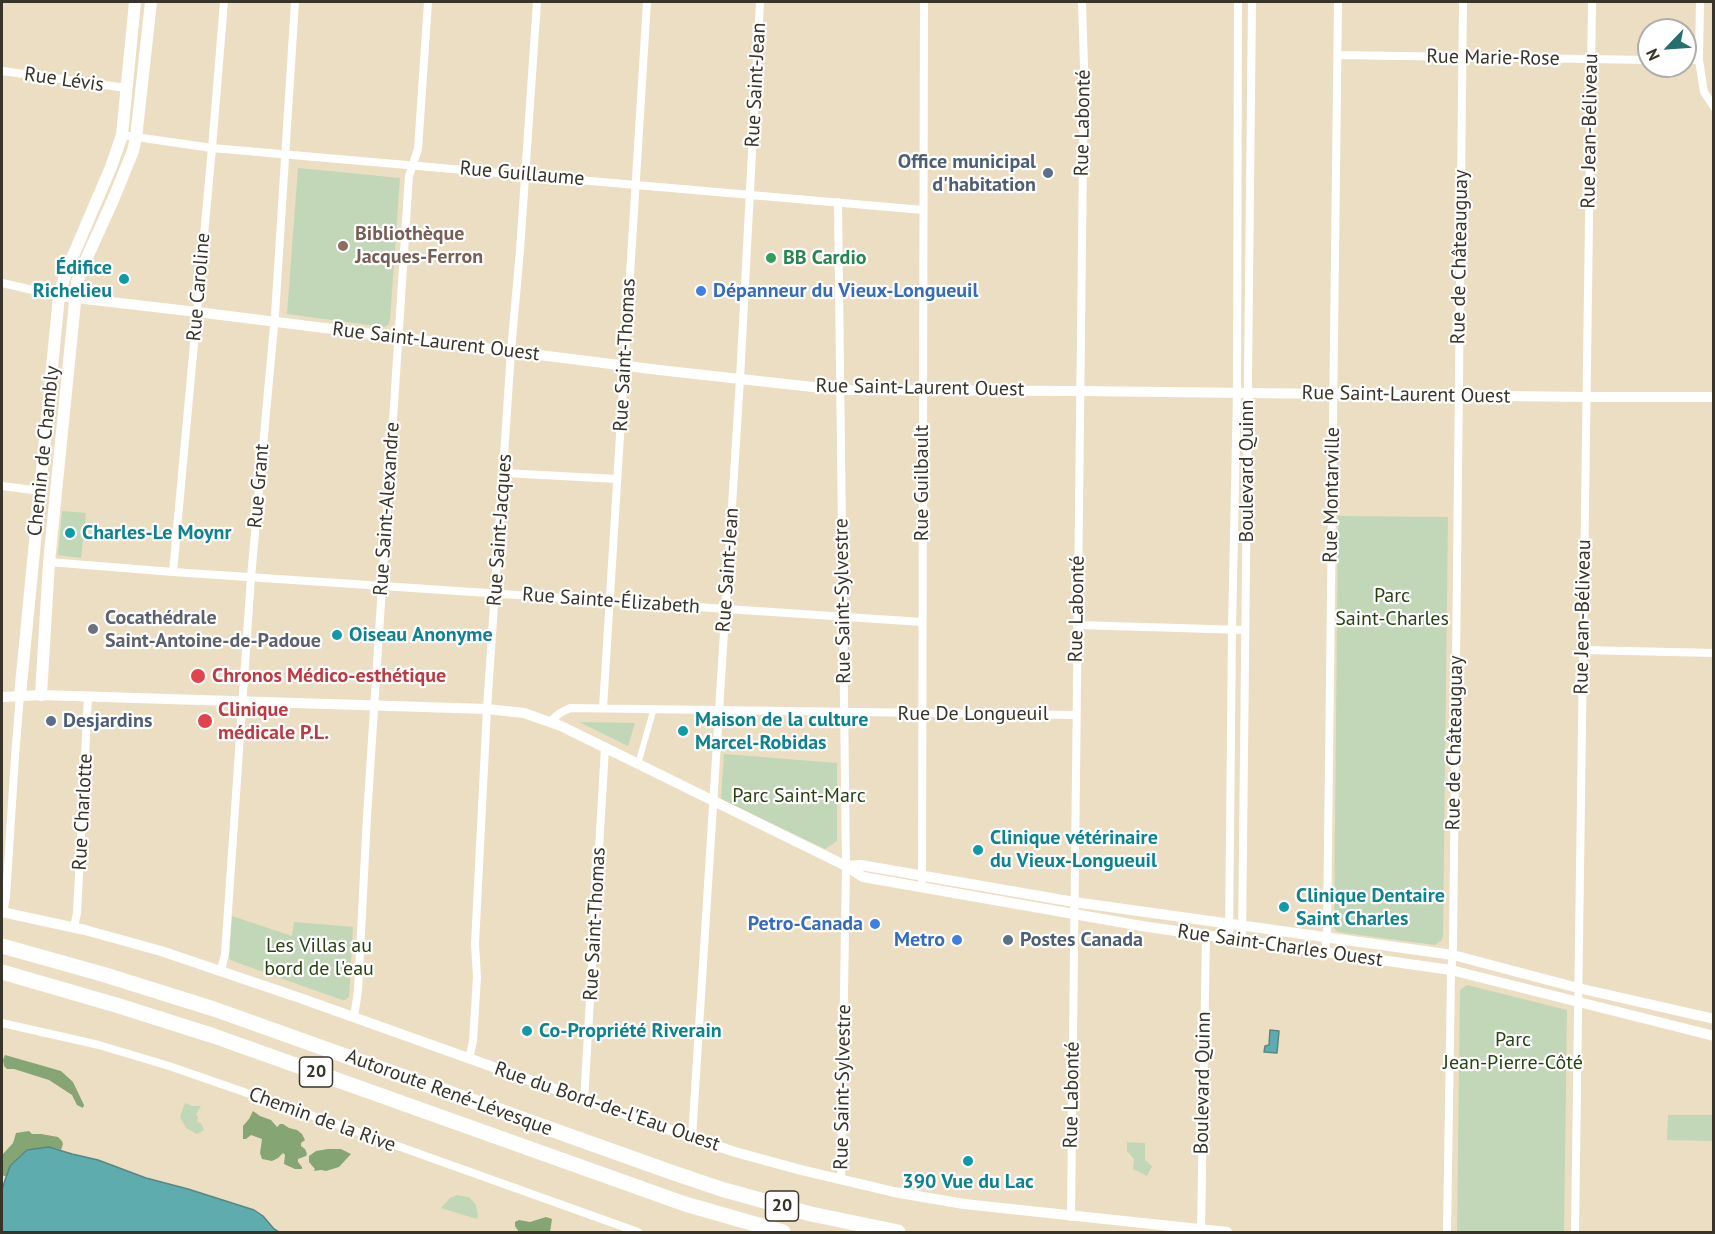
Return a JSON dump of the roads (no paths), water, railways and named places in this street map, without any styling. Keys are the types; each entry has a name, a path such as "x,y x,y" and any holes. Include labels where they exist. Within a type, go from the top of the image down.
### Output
{"highway":[{"name":"Autoroute René-Lévesque","path":"2,946 205,1006 712,1186 811,1214 898,1233"},
{"name":"Autoroute René-Lévesque","path":"2,972 214,1036 685,1204 783,1233"}],"main road":[{"name":"Chemin de Chambly","path":"20,695 59,296 66,272 111,167 122,135 135,2"},
{"name":"Chemin de Chambly","path":"41,695 49,562 77,282 133,151 151,2"}],"street":[{"name":"Rue Caroline","path":"173,572 224,2"},
{"name":"Rue Grant","path":"221,970 225,954 251,577 274,322 295,2"},
{"name":"Rue Saint-Alexandre","path":"354,1017 358,991 374,706 409,176 418,149 428,2"},
{"name":"Rue Saint-Jacques","path":"469,1059 473,1041 477,977 475,944 487,709 537,2"},
{"name":"Rue Saint-Thomas","path":"603,708 647,2"},
{"name":"Rue Saint-Jean","path":"692,1138 740,379 759,2"},
{"name":"Rue Guilbault","path":"922,890 924,2"},
{"name":"Rue Labonté","path":"1071,1217 1084,66 1082,2"},
{"name":"Boulevard Quinn","path":"1238,2 1245,630 1242,941"},
{"name":"Boulevard Quinn","path":"1229,939 1232,630 1242,393 1252,2"},
{"name":"Rue Montarville","path":"1325,953 1338,2"},
{"name":"Rue de Châteauguay","path":"1447,1233 1453,955 1463,2"},
{"name":"Rue Jean-Béliveau","path":"1575,1233 1592,2"},
{"path":"1700,2 1699,60 1704,92 1713,107"},
{"name":"Rue Marie-Rose","path":"1338,55 1637,60"},
{"name":"Rue Lévis","path":"2,71 127,88"},
{"name":"Rue Guillaume","path":"122,135 212,148 922,210"},
{"name":"Rue Saint-Sylvestre","path":"838,202 846,866 841,1180"},
{"path":"2,283 59,296"},
{"name":"Rue Saint-Laurent Ouest","path":"59,296 840,390 1713,397"},
{"path":"504,473 617,479"},
{"path":"2,486 40,491"},
{"name":"Rue Sainte-Élizabeth","path":"49,562 922,622"},
{"path":"1077,625 1245,630"},
{"path":"1583,650 1713,653"},
{"name":"Chemin de Chambly","path":"2,912 6,896 20,695"},
{"name":"Rue Saint-Charles Ouest","path":"2,697 41,695 487,709 524,713 551,721 846,866 863,877 922,890 1073,915 1451,970 1713,1036"},
{"name":"Rue Charlotte","path":"74,927 77,913 88,697"},
{"name":"Rue De Longueuil","path":"551,721 560,712 570,708 1076,715"},
{"path":"638,764 654,708"},
{"name":"Rue Saint-Thomas","path":"584,1100 605,748"},
{"name":"Rue Saint-Charles Ouest","path":"846,866 861,865 1074,902 1453,955 1578,988 1713,1018"},
{"name":"Rue du Bord-de-l'Eau Ouest","path":"2,912 134,942 221,970 692,1138 776,1164 949,1202 1227,1233"},
{"name":"Boulevard Quinn","path":"1201,1230 1206,936"},
{"name":"Chemin de la Rive","path":"2,1023 101,1046 169,1066 638,1233"}],"water":[{"path":"1270,1030 1279,1031 1277,1053 1264,1052 1265,1046 1269,1045"},
{"path":"49,1147 98,1160 146,1178 254,1210 279,1232 2,1232 2,1189 10,1166 27,1150"}],"place":[{"name":"Office municipal d'habitation","path":"1048,173"},
{"name":"Bibliothèque Jacques-Ferron","path":"343,246"},
{"name":"BB Cardio","path":"771,258"},
{"name":"Édifice Richelieu","path":"124,279"},
{"name":"Dépanneur du Vieux-Longueuil","path":"701,291"},
{"name":"Charles-Le Moynr","path":"70,533"},
{"name":"Cocathédrale Saint-Antoine-de-Padoue","path":"93,629"},
{"name":"Oiseau Anonyme","path":"337,635"},
{"name":"Chronos Médico-esthétique","path":"198,676"},
{"name":"Desjardins","path":"51,721"},
{"name":"Clinique médicale P.L.","path":"205,721"},
{"name":"Maison de la culture Marcel-Robidas","path":"683,731"},
{"name":"Clinique vétérinaire du Vieux-Longueuil","path":"978,850"},
{"name":"Clinique Dentaire Saint Charles","path":"1284,907"},
{"name":"Petro-Canada","path":"875,924"},
{"name":"Metro","path":"957,940"},
{"name":"Postes Canada","path":"1008,940"},
{"name":"Co-Propriété Riverain","path":"527,1031"},
{"name":"390 Vue du Lac","path":"968,1161"}],"park label":[{"name":"Parc Saint-Charles","path":"1392,608"},
{"name":"Parc Saint-Marc","path":"799,796"},
{"name":"Les Villas au bord de l'eau","path":"319,958"},
{"name":"Parc Jean-Pierre-Côté","path":"1513,1052"}]}
